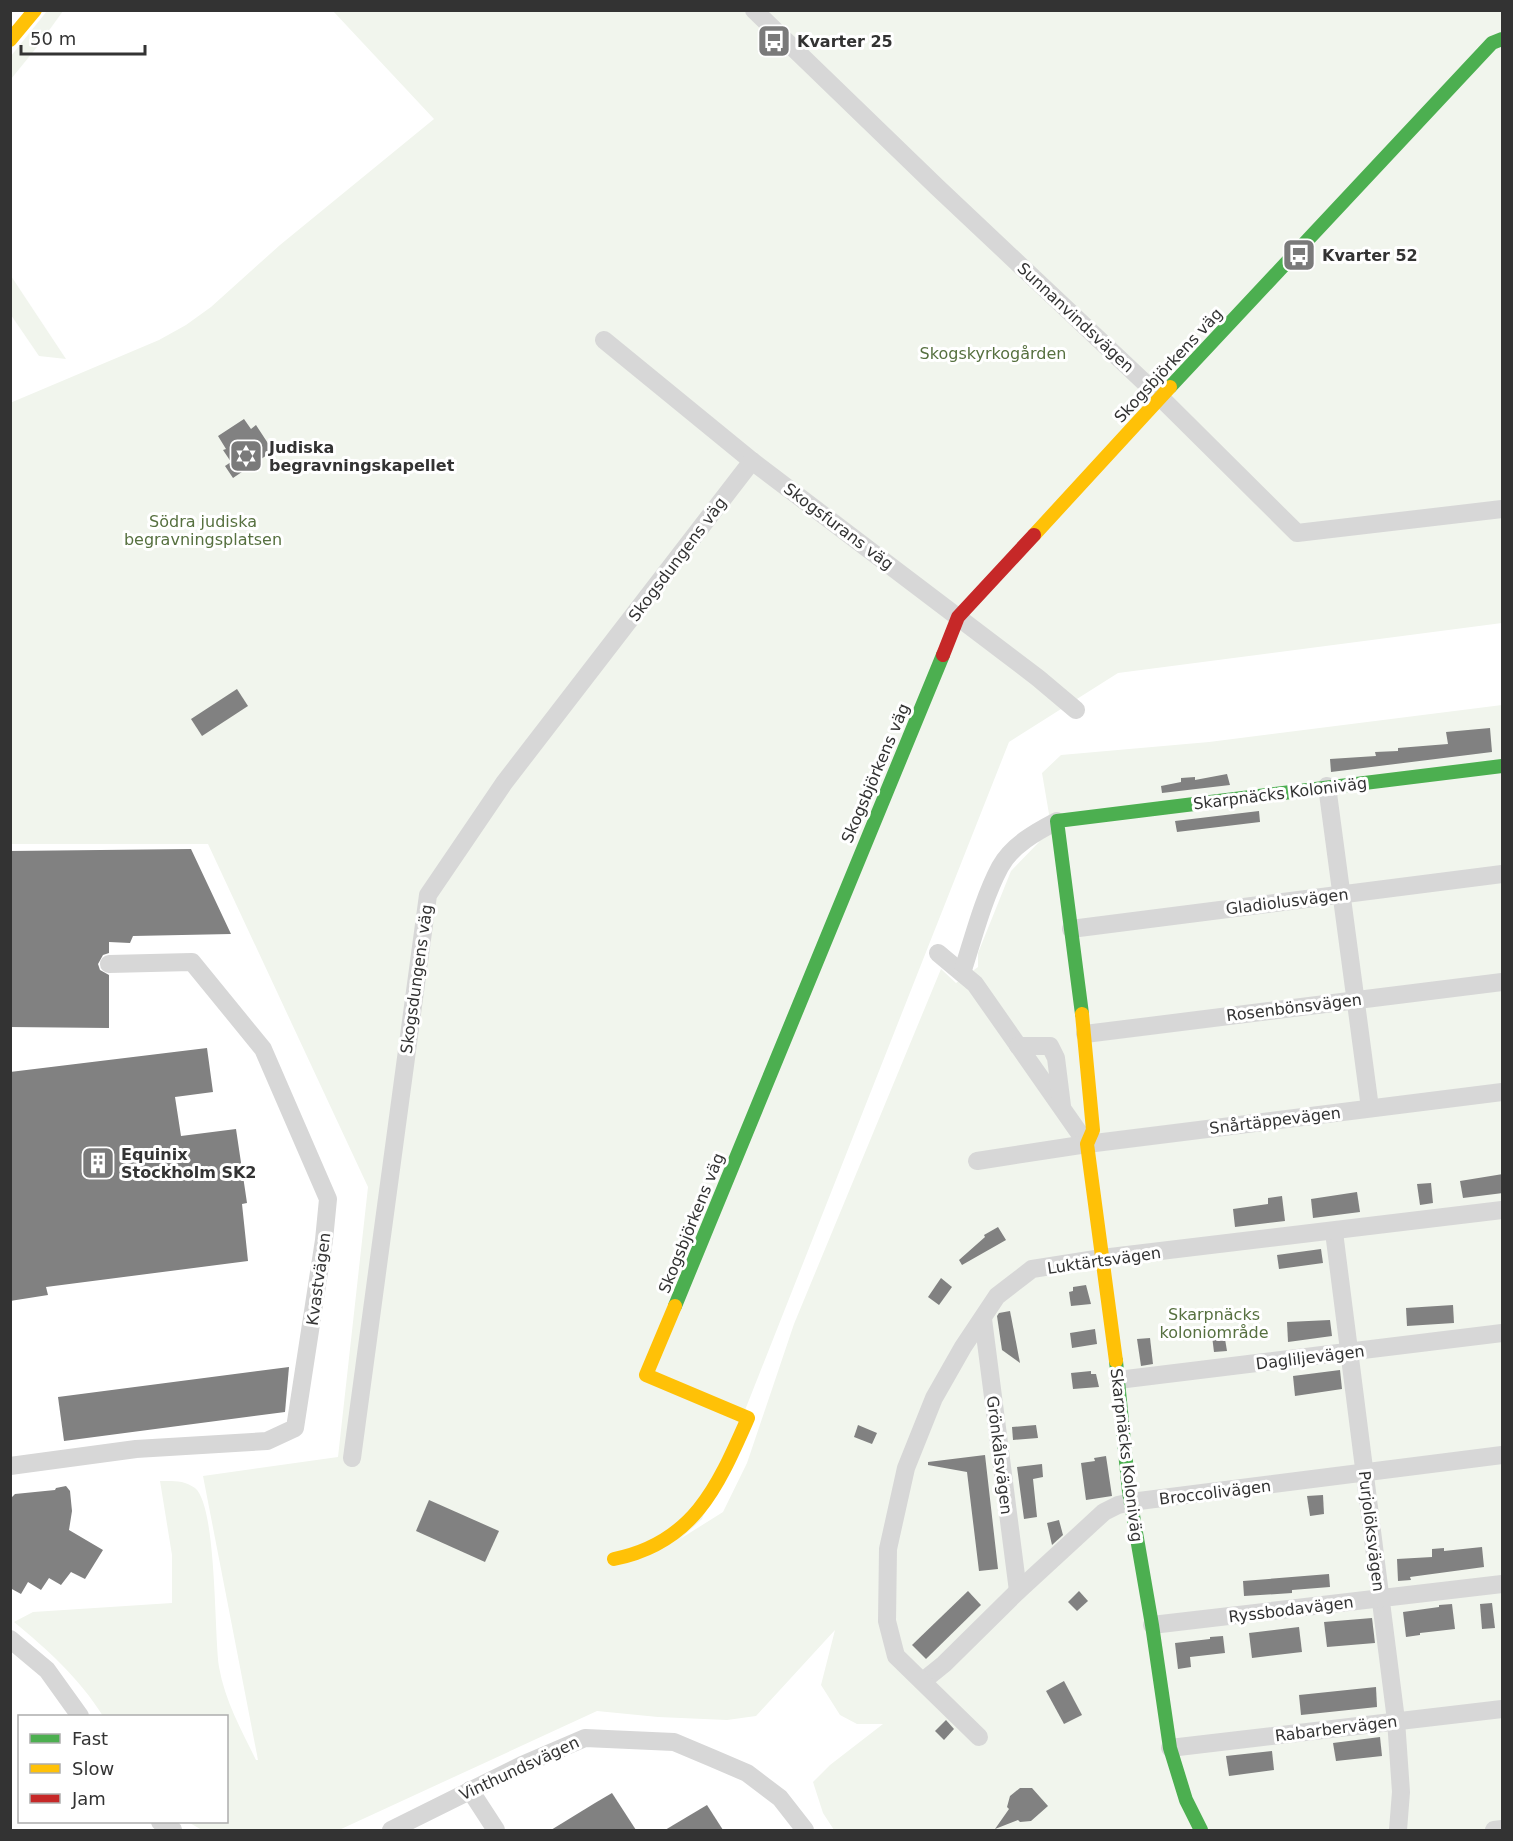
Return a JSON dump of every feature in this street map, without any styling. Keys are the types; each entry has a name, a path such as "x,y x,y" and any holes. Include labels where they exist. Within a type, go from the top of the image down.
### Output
{"street":[{"path":"10,40 35,10"},
{"name":"Sunnanvindsvägen","path":"754,10 937,187 1160,397 1296,533 1503,509"},
{"name":"Skogsbjörkens väg","path":"614,1559 642,1552 673,1536 704,1506 723,1474 748,1418 646,1375 958,617 1160,397 1497,41"},
{"name":"Skogsfurans väg","path":"604,340 752,460 1076,710"},
{"name":"Skogsdungens väg","path":"352,1458 428,894 504,783 752,460"},
{"name":"Skarpnäcks Koloniväg","path":"962,973 983,908 1000,866 1020,843 1057,821 1503,766"},
{"path":"1327,786 1370,1108"},
{"name":"Skarpnäcks Koloniväg","path":"1057,821 1085,1034 1093,1130 1088,1144 1131,1502 1170,1748 1186,1800 1201,1830"},
{"name":"Gladiolusvägen","path":"1071,928 1503,874"},
{"path":"938,953 975,984 1088,1144 977,1161"},
{"name":"Kvastvägen","path":"10,1466 136,1449 267,1441 295,1428 324,1240 328,1199 262,1049 192,962 109,964"},
{"name":"Rosenbönsvägen","path":"1085,1034 1503,982"},
{"path":"1018,1046 1050,1046 1056,1058 1063,1111"},
{"name":"Snårtäppevägen","path":"1088,1144 1503,1092"},
{"name":"Luktärtsvägen","path":"979,1737 896,1656 887,1621 888,1549 906,1468 934,1398 963,1347 997,1296 1032,1269 1102,1258 1503,1210"},
{"name":"Purjolöksvägen","path":"1334,1232 1396,1720 1401,1792 1398,1830"},
{"name":"Grönkålsvägen","path":"983,1319 1018,1591"},
{"name":"Dagliljevägen","path":"1118,1380 1503,1333"},
{"name":"Broccolivägen","path":"922,1681 944,1664 1018,1591 1104,1512 1118,1505 1503,1455"},
{"name":"Ryssbodavägen","path":"1152,1625 1503,1584"},
{"path":"10,1639 47,1670 79,1715"},
{"name":"Rabarbervägen","path":"1170,1748 1503,1708"},
{"name":"Vinthundsvägen","path":"391,1830 522,1765 585,1738 674,1742 747,1773 780,1798 805,1830"},
{"path":"470,1790 496,1830"}],"green space":[{"path":"47,11 63,11 11,79 11,56"},
{"path":"333,11 1502,11 1502,623 1118,673 1009,742 702,1519 680,1539 723,1512 747,1463 794,1324 941,969 956,983 978,967 978,953 1011,871 1039,842 1049,814 1042,773 1061,755 1209,742 1502,705 1502,1830 834,1830 823,1813 813,1782 830,1765 883,1724 857,1724 840,1715 821,1685 835,1630 756,1716 727,1720 597,1711 339,1830 202,1830 190,1823 228,1823 228,1715 102,1715 84,1689 62,1665 14,1622 33,1612 172,1603 172,1555 160,1481 191,1485 202,1500 207,1519 211,1544 217,1651 225,1692 234,1715 258,1760 203,1476 338,1457 368,1187 208,844 11,844 10,403 159,340 186,325 211,307 280,245 434,119"},
{"path":"11,276 66,359 39,356 11,315"}],"building":[{"name":"Judiska begravningskapellet","path":"244,419 251,429 256,425 273,451 233,478 225,466 231,462 218,436"},
{"path":"237,689 248,706 202,736 191,719"},
{"path":"1490,728 1492,752 1331,772 1330,759 1376,756 1375,752 1398,751 1398,748 1448,744 1446,732"},
{"path":"1227,774 1230,785 1162,793 1161,786 1181,782 1181,778 1195,777 1195,780"},
{"path":"1259,811 1260,822 1177,832 1175,821"},
{"path":"191,849 231,934 133,936 130,943 109,942 109,953 103,955 98,964 100,970 109,975 109,1028 10,1027 10,851"},
{"name":"Equinix Stockholm SK2","path":"207,1048 213,1092 175,1097 181,1136 236,1129 247,1203 242,1204 248,1261 46,1287 48,1295 10,1301 10,1072"},
{"path":"1503,1174 1503,1193 1463,1198 1460,1181"},
{"path":"1431,1183 1433,1203 1420,1205 1417,1184"},
{"path":"1357,1192 1360,1212 1313,1218 1311,1199"},
{"path":"1282,1196 1285,1221 1235,1227 1233,1209 1268,1204 1268,1198"},
{"path":"998,1227 1006,1240 962,1265 959,1260 985,1237 984,1235"},
{"path":"1321,1249 1323,1263 1279,1269 1277,1255"},
{"path":"941,1278 952,1287 939,1305 928,1297"},
{"path":"1086,1285 1091,1304 1071,1306 1069,1292 1073,1291 1073,1287"},
{"path":"1453,1305 1454,1323 1407,1326 1406,1308"},
{"path":"1010,1311 1020,1363 1002,1350 997,1316 999,1313"},
{"path":"1330,1320 1332,1336 1288,1342 1287,1322"},
{"path":"1223,1327 1227,1351 1214,1352 1211,1328"},
{"path":"1095,1329 1097,1344 1072,1348 1070,1333"},
{"path":"1150,1338 1153,1364 1141,1366 1137,1339"},
{"path":"289,1367 285,1412 64,1441 58,1397"},
{"path":"1340,1370 1342,1389 1295,1396 1293,1376"},
{"path":"1091,1371 1091,1374 1096,1374 1099,1387 1073,1389 1071,1373"},
{"path":"858,1425 877,1433 872,1444 854,1437"},
{"path":"1036,1425 1038,1438 1013,1440 1012,1427"},
{"path":"985,1455 998,1569 979,1571 967,1472 928,1465 928,1462"},
{"path":"1106,1456 1112,1496 1086,1500 1081,1463 1095,1461 1094,1458"},
{"path":"1042,1464 1043,1477 1033,1479 1037,1517 1024,1519 1017,1467"},
{"path":"66,1486 70,1491 72,1511 69,1530 103,1550 85,1579 71,1572 61,1585 49,1578 41,1590 28,1582 21,1594 10,1588 10,1499 15,1494 55,1490"},
{"path":"1323,1495 1324,1514 1310,1516 1307,1496"},
{"path":"429,1500 499,1531 485,1562 416,1531"},
{"path":"1059,1520 1063,1535 1052,1545 1047,1523"},
{"path":"1482,1547 1484,1567 1410,1577 1411,1580 1398,1581 1397,1559 1432,1557 1432,1549 1444,1548 1444,1551"},
{"path":"1329,1574 1330,1587 1292,1590 1292,1593 1244,1596 1243,1581"},
{"path":"968,1591 981,1605 926,1659 912,1645"},
{"path":"1079,1591 1088,1601 1077,1611 1068,1602"},
{"path":"1492,1603 1495,1628 1482,1629 1480,1604"},
{"path":"1452,1604 1455,1629 1406,1637 1403,1612"},
{"path":"1372,1618 1375,1643 1327,1647 1324,1622"},
{"path":"1299,1627 1302,1652 1252,1658 1249,1633"},
{"path":"1223,1636 1225,1653 1190,1657 1191,1667 1178,1669 1175,1643"},
{"path":"1064,1681 1082,1715 1064,1724 1046,1691"},
{"path":"1376,1687 1377,1707 1301,1715 1299,1695"},
{"path":"946,1720 954,1729 944,1740 935,1731"},
{"path":"1380,1737 1382,1756 1336,1761 1333,1743"},
{"path":"1272,1751 1274,1770 1229,1776 1226,1756"},
{"path":"1020,1788 1032,1788 1048,1806 1031,1821 1020,1822 1018,1820 995,1829 1009,1809 1007,1807 1010,1796"},
{"path":"612,1793 636,1830 551,1830 595,1803"},
{"path":"707,1805 723,1830 665,1830"}],"traffic: fast":[{"path":"1170,387 1492,43 1502,39"},
{"path":"675,1306 943,655"},
{"path":"1082,1014 1057,821 1502,766"},
{"path":"1116,1361 1129,1492 1170,1748 1186,1800 1201,1830"}],"traffic: slow":[{"path":"10,40 35,10"},
{"path":"1034,535 1170,387"},
{"path":"1082,1014 1093,1130 1087,1144 1116,1361"},
{"path":"614,1559 641,1551 664,1540 684,1525 714,1488 748,1418 646,1375 675,1306"}],"traffic: jam":[{"path":"943,655 958,617 1034,535"}],"place":[{"name":"Kvarter 25","path":"774,41"},
{"name":"Kvarter 52","path":"1299,255"},
{"name":"Judiska begravningskapellet","path":"246,456"},
{"name":"Equinix Stockholm SK2","path":"98,1163"}],"park label":[{"name":"Skogskyrkogården","path":"993,353"},
{"name":"Södra judiska begravningsplatsen","path":"203,530"},
{"name":"Skarpnäcks koloniområde","path":"1214,1323"}]}
